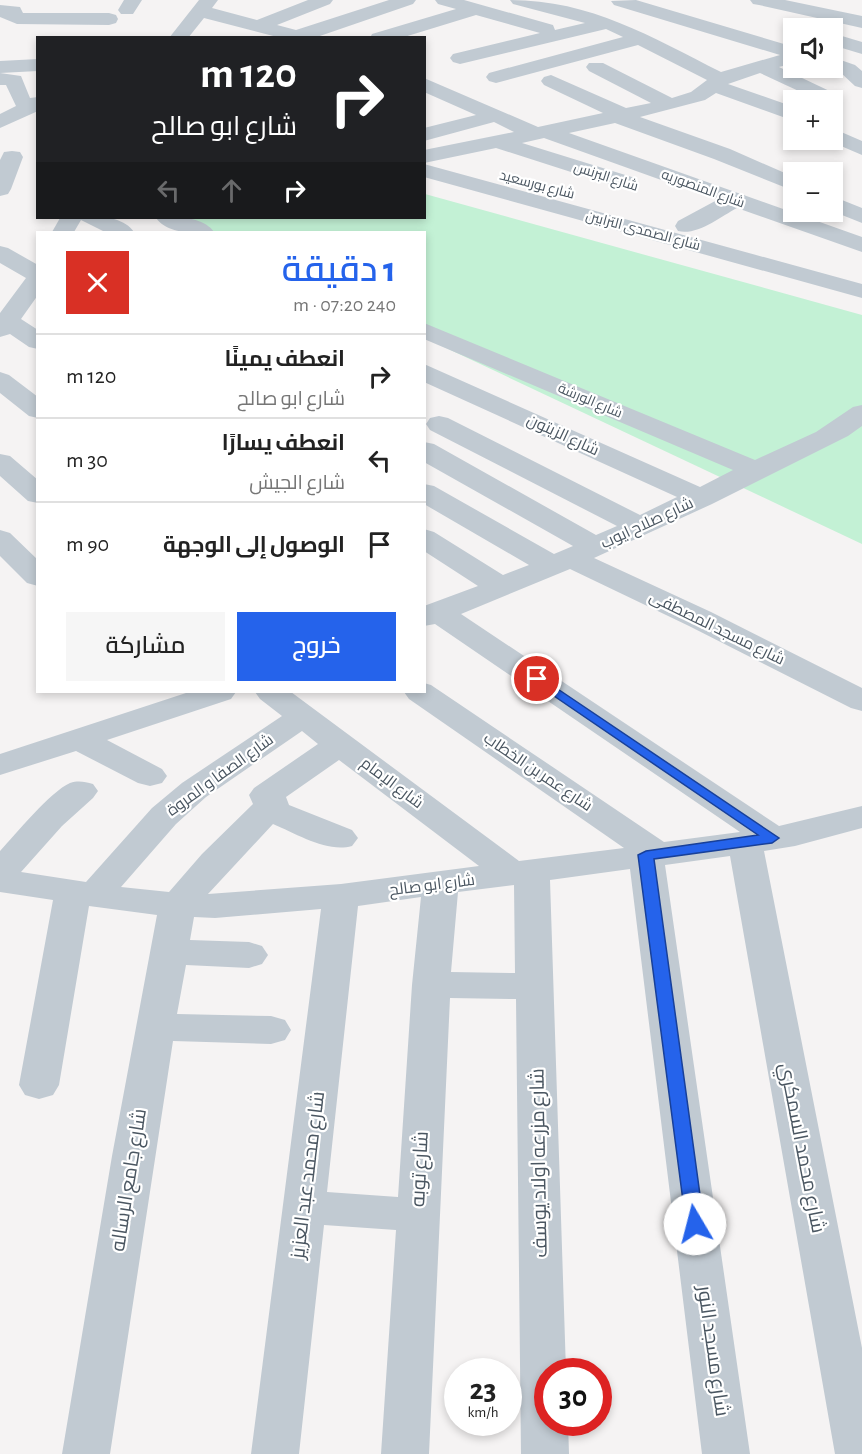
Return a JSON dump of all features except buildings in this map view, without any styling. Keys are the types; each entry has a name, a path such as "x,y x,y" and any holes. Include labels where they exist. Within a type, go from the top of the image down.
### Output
{"street":[{"path":"26,18 39,0"},
{"path":"76,19 86,0"},
{"path":"261,26 324,0"},
{"path":"183,36 205,5 229,18 302,36 407,0"},
{"path":"444,0 562,34"},
{"path":"519,0 602,21 641,46 712,84 783,110"},
{"path":"661,0 738,18"},
{"path":"759,0 862,22"},
{"path":"460,58 562,34 602,21 615,1 705,35 783,53"},
{"path":"229,18 260,4"},
{"path":"386,36 477,9"},
{"path":"0,10 14,11 14,17 26,18 109,19"},
{"path":"489,29 521,21"},
{"path":"496,77 641,46 705,35 727,53 762,66 812,90"},
{"path":"426,154 540,132 618,121 694,98 712,84 783,59"},
{"path":"0,68 36,65"},
{"path":"596,67 694,120"},
{"path":"843,67 862,82"},
{"path":"0,80 14,80 21,100 20,112"},
{"path":"551,81 618,121 722,154 783,180"},
{"name":"شارع المنصوريه","path":"429,89 494,116 580,143 723,201 862,245"},
{"path":"435,112 467,103"},
{"path":"426,154 494,116"},
{"path":"580,143 618,121"},
{"path":"843,135 862,132"},
{"path":"725,134 746,143"},
{"path":"843,139 862,149"},
{"name":"شارع البرنس","path":"496,141 694,203 723,201"},
{"name":"شارع بورسعيد","path":"426,154 834,267 818,280"},
{"name":"شارع الصمدى الترابين","path":"426,154 818,280 862,291"},
{"path":"7,190 12,157"},
{"path":"686,225 723,201"},
{"path":"843,208 862,216"},
{"path":"94,219 121,231"},
{"path":"170,219 200,231"},
{"path":"0,253 36,283 5,318 36,341"},
{"name":"شارع الورشة","path":"426,331 756,470"},
{"name":"شارع الزيتون","path":"426,373 702,498"},
{"path":"0,380 36,408"},
{"name":"شارع صلاح ايوب","path":"431,615 641,527 834,432 862,413"},
{"path":"439,424 641,527"},
{"path":"426,451 573,557"},
{"path":"0,462 36,493"},
{"path":"426,493 573,557"},
{"path":"0,539 36,575"},
{"path":"426,539 501,587"},
{"name":"شارع مسجد المصطفى","path":"573,557 862,701"},
{"path":"431,615 759,840"},
{"path":"0,765 79,739 151,702 213,693"},
{"name":"شارع الإمام","path":"272,693 340,744 523,873"},
{"name":"شارع عمر بن الخطاب","path":"421,693 651,854"},
{"name":"شارع الصفا و المروة","path":"83,894 194,790 303,716"},
{"path":"79,739 150,776"},
{"path":"177,906 214,862 273,804 267,795 340,744"},
{"path":"0,873 50,818 81,791"},
{"path":"267,809 340,838"},
{"name":"شارع ابو صالح","path":"0,880 177,906 215,906 341,896 441,884 795,835 861,821"},
{"name":"شارع محمد السمكري","path":"759,840 859,1454"},
{"name":"شارع مسجد النور","path":"651,854 726,1454"},
{"name":"شارع مزرعه اولاد يوسف","path":"523,873 536,986 545,1454"},
{"name":"شارع توبه","path":"405,1454 431,985 441,884"},
{"path":"39,1084 83,894"},
{"name":"شارع محمد عبد العزيز","path":"274,1454 341,896"},
{"name":"شارع جامع الرساله","path":"87,1454 132,1156 177,906"},
{"path":"168,952 249,956"},
{"path":"431,985 536,986"},
{"path":"155,1027 271,1030"},
{"path":"304,1207 417,1215"}],"green space":[{"path":"426,194 862,315 862,544 426,338 426,231 198,231 170,219 426,219"}],"route":[{"path":"537,679 772,838 646,855 695,1224"}]}
